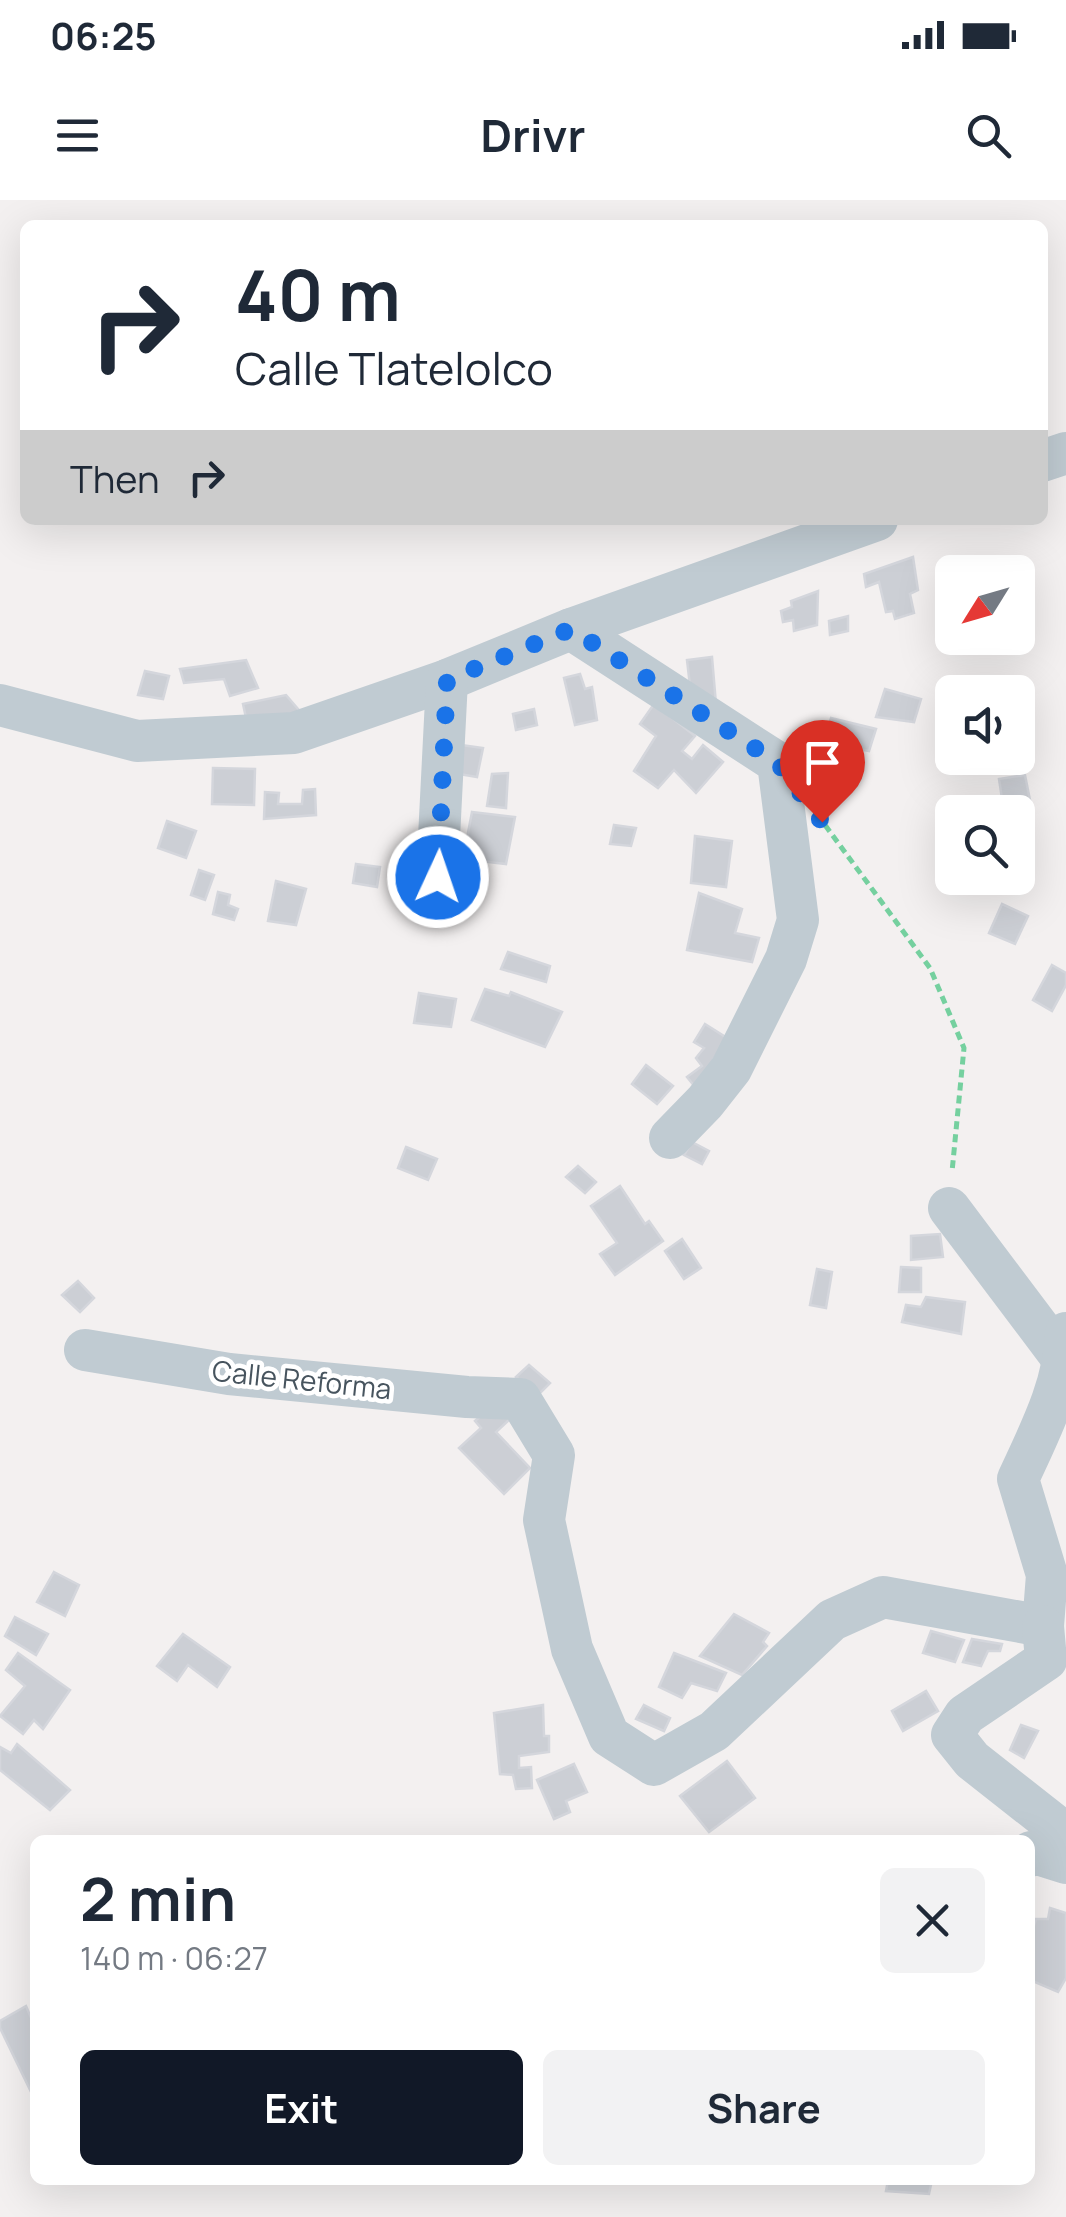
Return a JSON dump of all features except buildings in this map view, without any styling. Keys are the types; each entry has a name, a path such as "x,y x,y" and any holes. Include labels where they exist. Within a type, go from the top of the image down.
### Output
{"street":[{"path":"0,705 137,741 294,733 863,525"},
{"path":"571,629 778,763 798,920 786,960 731,1069 670,1138"},
{"path":"438,877 447,680"},
{"path":"949,1208 1065,1362"},
{"path":"1066,1334 1058,1412 1018,1478 1047,1574 1043,1626 1046,1660 964,1715 952,1735 972,1760 1066,1834"},
{"name":"Calle Reforma","path":"85,1350 228,1374 520,1399 554,1455 544,1520 572,1650 609,1736 654,1765 714,1731 832,1620 883,1597 1043,1626"},
{"path":"1035,1853 1066,1863"}],"path":[{"path":"825,826 930,968 964,1048 949,1208"}],"route":[{"path":"438,877 447,680 571,629 778,763 822,822"}]}
